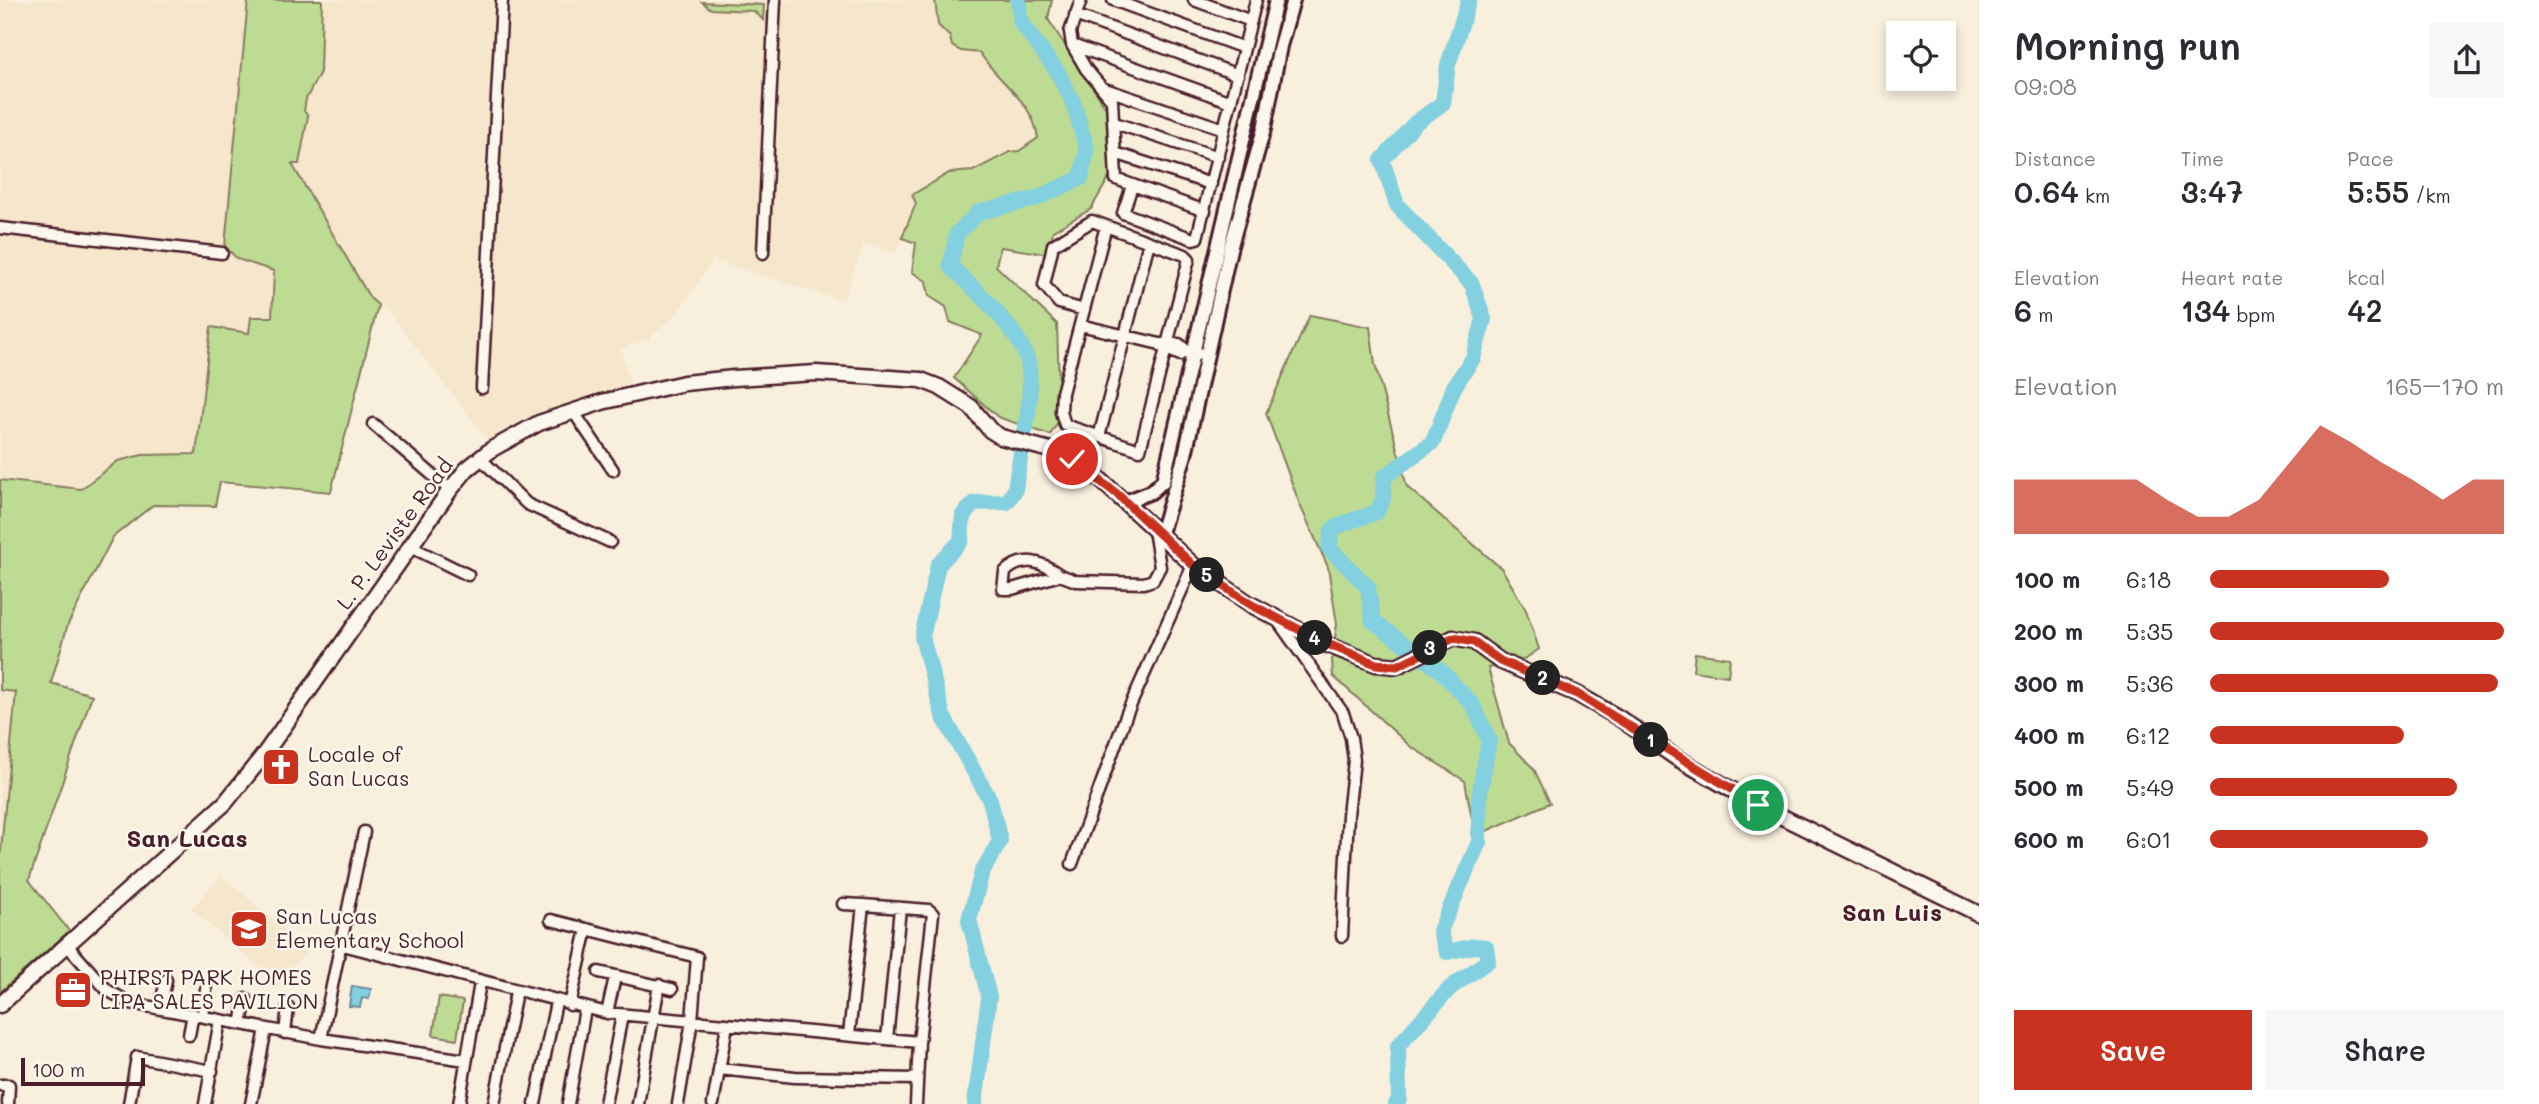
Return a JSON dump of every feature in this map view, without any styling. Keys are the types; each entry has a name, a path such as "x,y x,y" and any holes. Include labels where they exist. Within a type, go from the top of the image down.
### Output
{"main road":[{"name":"L. P. Leviste Road","path":"0,1005 225,803 263,756 450,489 480,457 539,423 573,411 684,383 816,373 906,377 930,383 971,407 990,430 1001,437 1036,445 1082,466 1193,565 1276,618 1376,664 1403,665 1454,638 1474,642 1500,661 1525,669 1598,706 1675,757 1758,805 1979,914"}],"street":[{"path":"482,388 502,0"},
{"path":"763,253 775,0"},
{"path":"1081,0 1070,32 1073,45 1086,69 1112,100 1116,179 1205,211"},
{"path":"1113,0 1244,48"},
{"path":"1194,0 1251,21"},
{"path":"1132,186 1123,213 1193,239 1198,237 1256,0"},
{"path":"1125,502 1151,492 1163,481 1190,351 1276,0"},
{"path":"1060,575 1012,589 1003,589 1002,585 1005,572 1023,561 1041,563 1060,575 1082,581 1144,583 1153,580 1160,567 1157,533 1176,485 1230,249 1264,129 1280,46 1293,0"},
{"path":"1075,15 1238,75"},
{"path":"1073,45 1231,102"},
{"path":"1102,88 1224,129"},
{"path":"1115,123 1217,157"},
{"path":"1115,153 1211,184"},
{"path":"1084,310 1059,303 1044,285 1053,245 1092,221 1149,242 1189,259 1164,346 1142,449 1137,450 1065,425 1061,412 1062,393 1084,310 1105,226"},
{"path":"0,228 222,253"},
{"path":"1099,437 1149,242"},
{"path":"1080,325 1164,346 1179,344 1190,351 1207,355"},
{"path":"573,411 613,470"},
{"path":"373,425 450,489"},
{"path":"480,457 527,504 610,542"},
{"path":"1163,481 1176,485"},
{"path":"409,546 468,575"},
{"path":"1072,864 1126,713 1193,565"},
{"path":"1276,618 1343,713 1352,737 1354,760 1347,828 1342,936"},
{"path":"321,1039 364,832"},
{"path":"843,904 929,910 933,914 919,1042 916,1104"},
{"path":"849,1035 863,905"},
{"path":"887,1039 900,908"},
{"path":"551,920 697,957 692,1021 678,1104"},
{"path":"570,1005 587,929"},
{"path":"66,944 117,998 285,1033 466,1060"},
{"path":"339,944 516,992 607,1013 919,1042"},
{"path":"599,972 672,989"},
{"path":"607,1013 615,977"},
{"path":"160,1009 166,980"},
{"path":"459,1104 480,982"},
{"path":"638,1104 659,985"},
{"path":"189,1034 206,989"},
{"path":"494,1104 516,992"},
{"path":"241,1024 246,999"},
{"path":"535,1104 556,1002"},
{"path":"285,1033 288,1007"},
{"path":"568,1104 584,1009"},
{"path":"605,1104 622,1015"},
{"path":"205,1104 220,1020"},
{"path":"713,1104 727,1024"},
{"path":"251,1104 265,1029"},
{"path":"129,1104 137,1058 212,1071"},
{"path":"719,1069 795,1077 917,1079"},
{"path":"0,1085 9,1084 8,1104"}],"shaded area":[{"path":"0,0 248,0 225,246 237,259 275,271 272,317 250,333 211,327 196,454 142,455 118,461 81,489 0,480"},
{"path":"322,0 935,0 938,25 961,51 980,52 989,68 1014,89 1036,125 1038,138 1019,151 1010,152 973,171 949,173 912,194 916,203 896,253 864,243 843,301 713,260 678,312 648,339 621,348 631,387 534,418 489,442 390,313 370,298 291,164 299,164 306,99 320,72"},
{"path":"0,690 16,691 0,860"},
{"name":"San Lucas Elementary School","path":"221,875 307,950 279,985 191,909"}],"green space":[{"path":"248,0 322,0 320,72 306,99 304,111 308,116 299,164 292,164 370,298 378,305 331,492 220,482 215,506 153,505 113,537 68,624 51,683 92,695 29,880 69,931 0,992 0,860 16,692 0,690 0,480 81,489 118,461 142,455 196,454 211,327 249,333 251,317 272,317 274,271 237,259 225,246"},
{"path":"935,0 1052,0 1048,19 1106,108 1110,176 1091,209 1053,231 1048,254 1000,247 996,266 1057,324 1060,419 1050,435 998,417 954,378 982,335 950,322 946,307 929,296 926,281 912,272 916,243 902,238 916,203 912,195 949,173 973,171 1010,152 1019,151 1038,138 1035,125 1022,102 980,53 961,51 952,46 950,37 938,25"},
{"path":"702,2 764,5 763,20 754,11 711,9"},
{"path":"1310,315 1370,327 1375,364 1407,487 1502,569 1526,610 1539,649 1526,658 1488,668 1509,743 1534,769 1550,803 1475,836 1465,781 1410,746 1333,676 1332,659 1337,624 1328,567 1300,505 1266,413"},
{"path":"1695,653 1730,658 1728,676 1693,671"},
{"path":"439,997 463,1001 457,1039 433,1035"}],"water":[{"path":"352,986 371,989 369,999 362,998 360,1007 349,1006"}],"waterway":[{"path":"975,1104 989,997 969,920 982,872 1000,841 990,800 943,716 922,637 938,565 961,541 963,515 975,503 1007,502 1015,490 1027,422 1030,386 1029,370 1021,344 993,308 950,266 957,234 979,212 1035,199 1081,178 1087,150 1073,102 1057,71 1021,23 1018,0"},
{"path":"1396,1104 1399,1099 1398,1046 1450,988 1488,961 1486,947 1475,946 1447,952 1440,931 1479,842 1479,797 1489,740 1473,705 1440,670 1373,621 1368,587 1329,548 1332,530 1377,512 1383,499 1384,477 1433,442 1454,387 1473,358 1484,319 1472,284 1397,205 1382,160 1415,123 1443,103 1448,65 1469,0"}],"place":[{"name":"Locale of San Lucas","path":"281,767"},
{"name":"San Lucas Elementary School","path":"249,929"},
{"name":"PHIRST PARK HOMES LIPA SALES PAVILION","path":"73,990"}],"district":[{"name":"San Lucas","path":"187,839"},
{"name":"San Luis","path":"1892,913"}],"route":[{"path":"1072,459 1117,494 1179,555 1250,604 1325,643 1376,664 1397,666 1454,638 1474,642 1500,661 1525,669 1619,718 1675,757 1758,805"}]}
